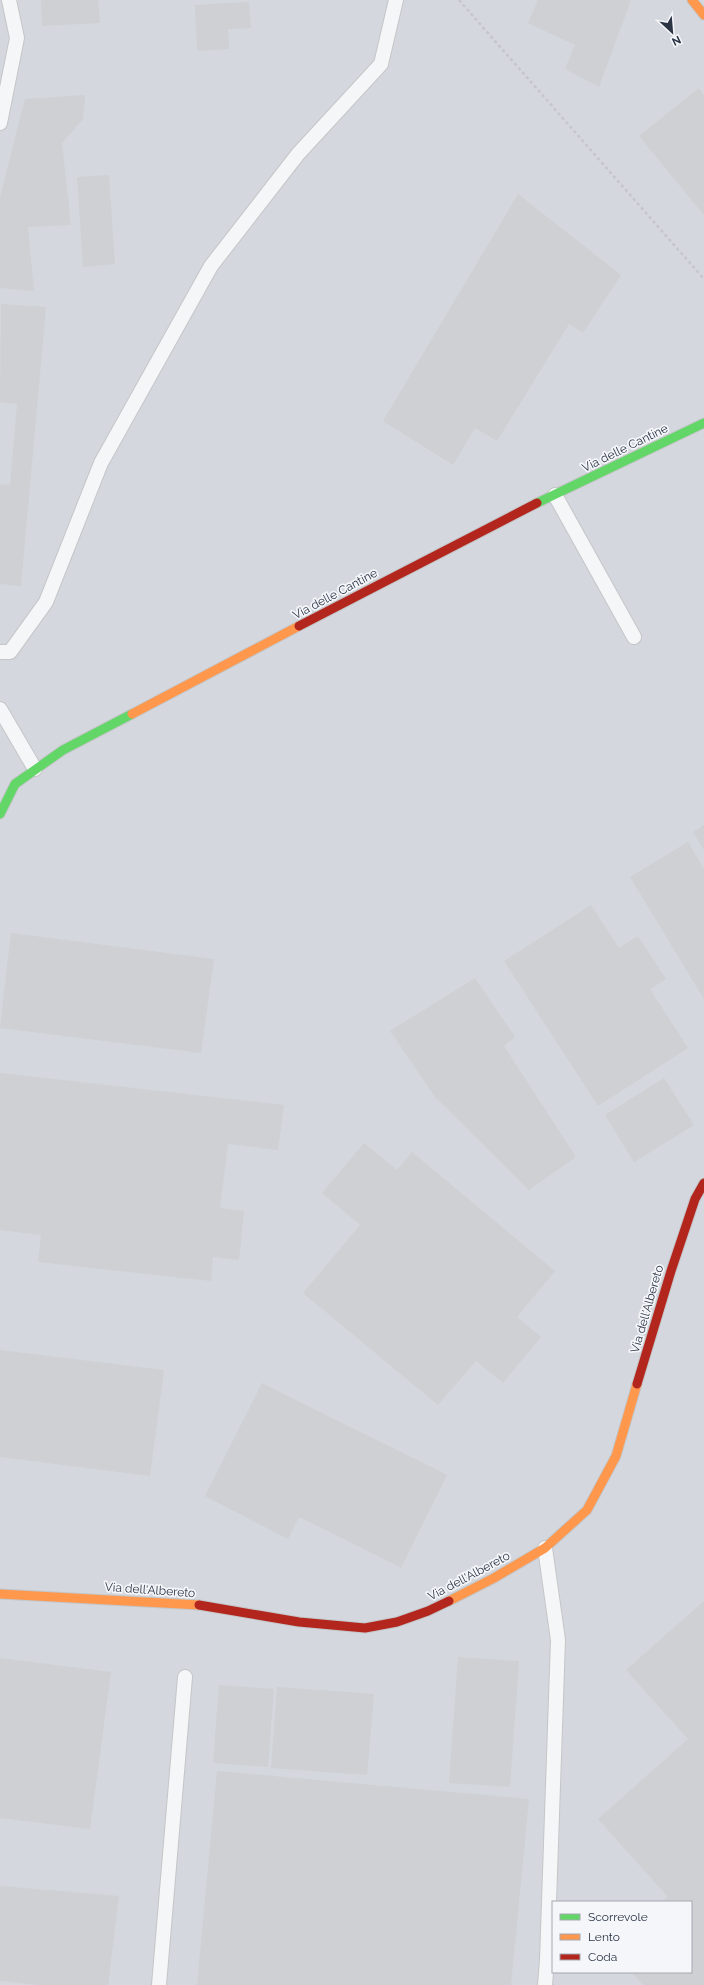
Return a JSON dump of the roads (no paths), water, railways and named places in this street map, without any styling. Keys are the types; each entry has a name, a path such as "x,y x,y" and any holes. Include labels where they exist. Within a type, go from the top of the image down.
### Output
{"street":[{"path":"692,0 704,15"},
{"name":"Via delle Cantine","path":"0,814 15,784 35,769 70,747 513,514 704,424"},
{"name":"Via dell'Albereto","path":"0,1594 186,1603 299,1622 365,1628 397,1622 428,1611 464,1594 545,1548 587,1510 616,1456 694,1199 704,1183"}],"lane":[{"path":"0,123 17,38 9,0"},
{"path":"0,652 10,652 46,602 101,463 211,266 298,154 381,64 396,0"},
{"path":"555,495 634,637"},
{"path":"0,709 35,769"},
{"path":"545,1548 558,1640 548,1952 545,1985"},
{"path":"159,1985 185,1677"}]}
